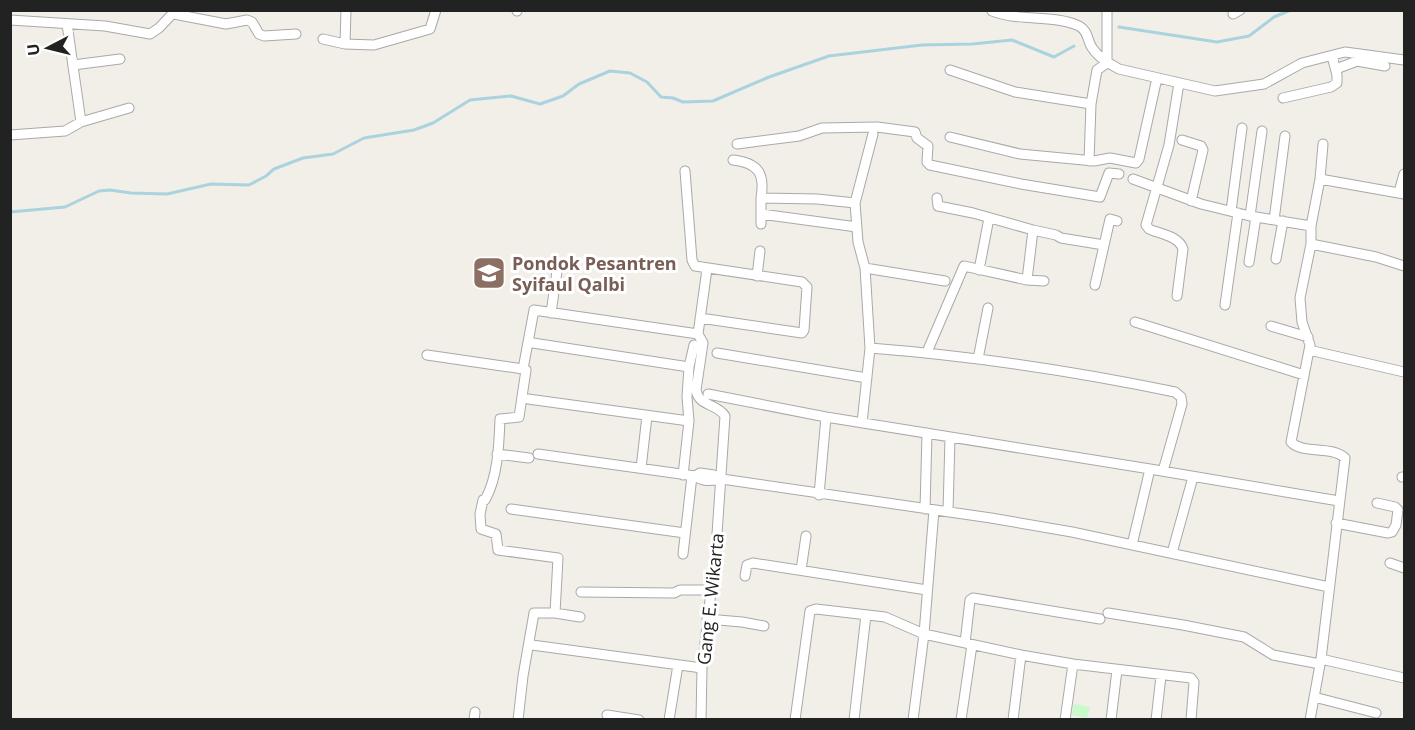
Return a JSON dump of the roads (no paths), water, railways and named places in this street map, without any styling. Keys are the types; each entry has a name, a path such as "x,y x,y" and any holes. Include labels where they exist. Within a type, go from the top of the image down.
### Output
{"street":[{"path":"345,44 346,10"},
{"path":"323,39 345,44 374,45 427,31 432,26 435,10"},
{"path":"1107,10 1107,63"},
{"path":"992,11 1005,16 1060,20 1083,28 1092,49 1107,63 1119,69 1215,91 1264,84 1302,63 1345,52 1404,60"},
{"path":"10,20 105,26 150,34 175,12 226,24 247,20 252,22 259,34 264,36 296,34"},
{"path":"67,24 81,122"},
{"path":"1283,98 1331,87 1336,83 1336,69 1332,56"},
{"path":"73,65 120,58"},
{"path":"1336,69 1357,61 1385,66"},
{"path":"1089,161 1091,104 1097,70 1107,63"},
{"path":"950,70 1015,92 1091,104"},
{"path":"950,136 1020,154 1089,161 1110,158 1136,163 1139,159 1157,78"},
{"path":"1177,296 1183,249 1181,244 1149,229 1146,225 1169,145 1179,83"},
{"path":"10,135 65,131 81,122 129,108"},
{"path":"737,144 799,135 822,128 877,127 915,132 917,138 928,146 927,162 930,165 1021,184 1100,196 1109,173 1119,174"},
{"path":"1225,305 1242,128"},
{"path":"1249,262 1262,131"},
{"path":"861,423 870,348 864,268 858,242 855,203 873,134"},
{"path":"1276,259 1285,136"},
{"path":"1182,140 1201,146 1203,150 1191,201"},
{"path":"1310,720 1321,662 1345,458 1342,455 1297,447 1291,443 1309,350 1308,337 1302,322 1300,298 1311,244 1311,226 1320,179 1323,144"},
{"path":"733,160 744,161 760,174 764,183 760,219 857,227"},
{"path":"685,171 692,260 695,266 805,284 807,288 802,333 700,318"},
{"path":"1320,179 1362,188 1402,193 1404,174"},
{"path":"1133,179 1191,201 1253,216 1311,226"},
{"path":"761,198 817,199 855,203"},
{"path":"937,198 938,206 1061,238 1104,244"},
{"path":"979,270 989,218"},
{"path":"1095,285 1110,219 1117,221"},
{"path":"1027,280 1033,230"},
{"path":"1311,244 1376,257 1404,266"},
{"path":"757,276 760,251"},
{"path":"927,352 964,266 1027,280 1044,281"},
{"path":"864,268 945,281"},
{"path":"555,613 558,558 498,550 496,534 481,529 480,514 483,500 489,493 493,482 500,419 519,417 534,310 698,334 707,269"},
{"path":"551,313 557,271"},
{"path":"978,359 988,308"},
{"path":"1135,322 1304,375"},
{"path":"1271,326 1308,337"},
{"name":"Gang E. Wikarta","path":"698,334 703,343 697,396 701,402 723,412 725,416 716,549 702,668 701,720"},
{"path":"533,343 689,366"},
{"path":"683,554 690,476 687,397 693,345"},
{"path":"870,348 927,352 1097,376 1175,392 1181,397 1182,404 1163,471"},
{"path":"1309,350 1404,372"},
{"path":"717,353 867,378"},
{"path":"427,355 524,369"},
{"path":"708,394 861,423 1339,501"},
{"path":"528,399 689,422"},
{"path":"640,468 647,416"},
{"path":"819,495 826,417"},
{"path":"913,720 927,590 930,510 927,433"},
{"path":"948,512 950,437"},
{"path":"496,454 640,468 690,476 699,480 721,479 1063,530 1329,587"},
{"path":"1132,544 1150,469"},
{"path":"1172,553 1193,477"},
{"path":"1336,523 1392,532 1396,525 1398,510 1395,507 1377,503"},
{"path":"511,509 686,533"},
{"path":"801,570 806,536"},
{"path":"745,576 747,566 753,563 927,590"},
{"path":"1390,563 1404,568"},
{"path":"581,592 710,590"},
{"path":"961,720 970,600 973,598 1183,625 1244,638 1273,655 1404,678"},
{"path":"795,720 810,611 816,609 885,617 924,634 1021,655 1193,680 1191,720"},
{"path":"518,720 534,613 555,613 580,617"},
{"path":"854,720 866,615"},
{"path":"706,619 764,626"},
{"path":"532,645 702,668"},
{"path":"1013,720 1021,655"},
{"path":"1065,720 1073,664"},
{"path":"669,720 678,665"},
{"path":"1111,720 1117,670"},
{"path":"1156,720 1161,676"},
{"path":"1314,697 1376,713"},
{"path":"607,715 639,720"}],"waterway":[{"path":"1119,27 1217,42 1249,36 1274,17 1291,10"},
{"path":"10,212 65,207 99,191 167,194 211,184 249,185 274,169 303,158 333,154 364,138 414,130 433,123 470,100 511,96 540,104 563,96 579,84 610,71 630,73 647,82 661,97 683,102 713,101 769,77 829,56 922,45 1012,40 1054,57 1074,46"}],"place":[{"name":"Pondok Pesantren Syifaul Qalbi","path":"489,273"}]}
